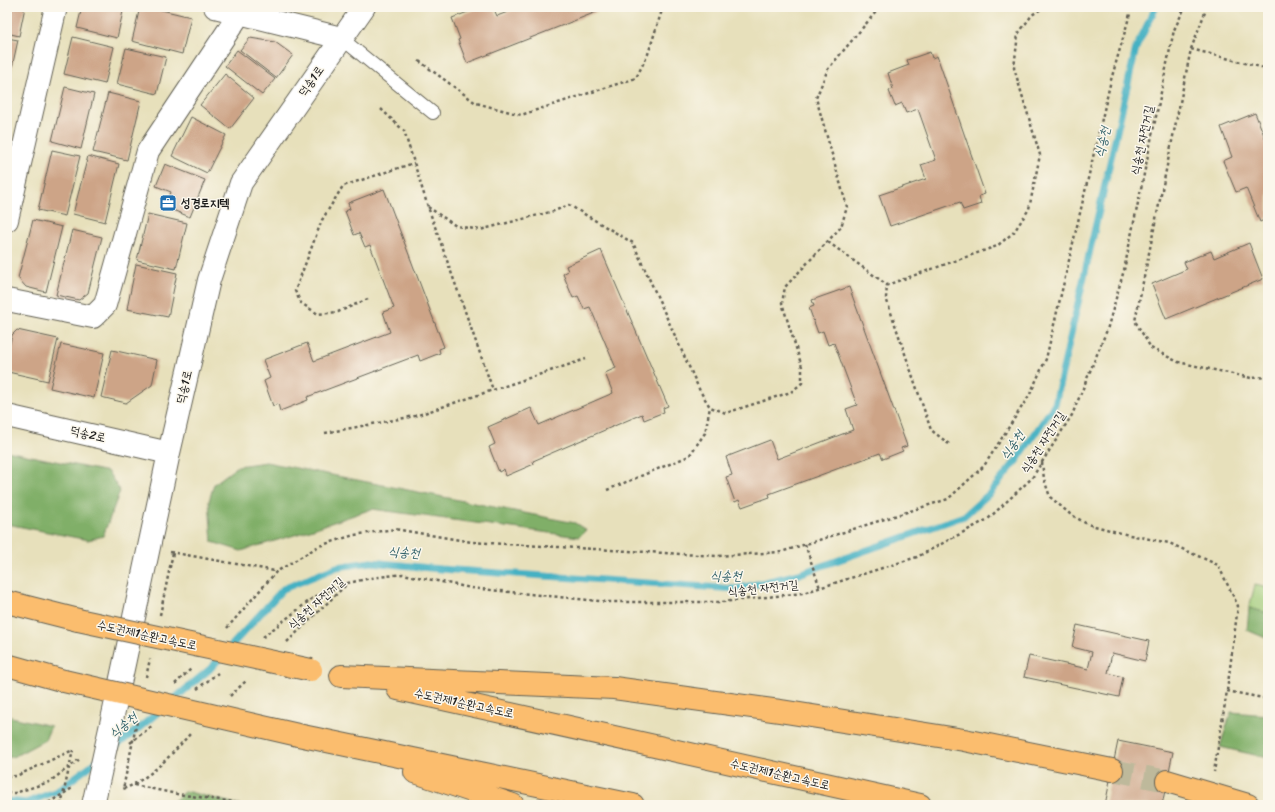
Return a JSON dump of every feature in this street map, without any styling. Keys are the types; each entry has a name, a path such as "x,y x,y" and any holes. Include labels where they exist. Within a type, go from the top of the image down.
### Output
{"highway":[{"name":"수도권제1순환고속도로","path":"7,602 78,620 341,676 920,805"},
{"path":"7,665 64,681 323,740 632,805"},
{"path":"341,676 614,688 780,711 964,740 1112,770"},
{"path":"323,740 513,805"},
{"path":"1167,781 1248,805"}],"street":[{"path":"7,220 56,7"},
{"path":"215,7 341,38"},
{"name":"덕송1로","path":"93,805 208,280 240,182 364,7"},
{"path":"7,300 93,317 105,305 148,151 240,13"},
{"name":"덕송2로","path":"7,416 169,453"}],"lane":[{"path":"341,38 434,113"}],"path":[{"path":"419,61 476,103 521,115 636,78 648,54 663,7"},
{"path":"428,207 456,226 480,230 554,211 569,205 633,242 700,391 710,407 726,413 791,392 802,383 802,367 782,303 785,287 841,227 847,207 816,98 828,69 880,7"},
{"path":"887,286 997,246 1014,232 1029,209 1040,155 1014,68 1018,34 1032,15 1044,7"},
{"path":"225,630 276,572 318,546 354,535 395,529 471,542 717,556 781,552 948,498 984,466 1030,394 1046,359 1111,80 1132,7"},
{"name":"식송천 자전거길","path":"286,643 348,583 371,578 403,574 471,588 608,602 722,602 803,593 820,588 917,556 988,519 1032,478 1072,415 1107,330 1124,270 1174,30 1185,7"},
{"path":"1207,7 1191,49 1135,321 1151,348 1178,362 1251,378 1268,377"},
{"path":"1191,49 1268,69"},
{"path":"381,109 404,131 428,207 493,390"},
{"path":"368,299 338,312 318,314 302,304 295,292 322,220 343,186 414,163"},
{"path":"828,242 887,286"},
{"path":"887,286 886,298 931,430 949,444"},
{"path":"325,433 415,416 586,359"},
{"path":"607,490 689,456 705,433 710,407"},
{"path":"1042,462 1044,479 1050,497 1070,514 1087,524 1125,534 1170,543 1218,565 1238,606 1214,774"},
{"path":"806,544 820,588"},
{"path":"149,549 276,572"},
{"path":"160,615 173,553"},
{"path":"145,684 152,653"},
{"path":"173,685 195,666"},
{"path":"229,696 252,675"},
{"path":"1227,691 1268,699"},
{"path":"135,720 139,714 123,789 134,785 162,764 191,734"},
{"path":"7,777 16,776 74,750 61,805"},
{"path":"7,793 15,793 49,782 86,755"},
{"path":"134,785 177,794 255,805"}],"green space":[{"path":"7,451 108,472 120,491 103,536 88,540 7,524"},
{"path":"266,462 575,523 586,530 579,537 372,509 298,534 241,551 212,542 209,501 214,484 238,466"},
{"path":"1255,585 1268,588 1268,613 1249,608"},
{"path":"1249,608 1268,613 1268,639 1247,630"},
{"path":"1231,712 1268,715 1268,758 1220,747"},
{"path":"7,716 51,726 45,740 15,756 7,758"},
{"path":"185,791 240,805 169,805"}],"building":[{"path":"7,7 25,7 19,36 7,33"},
{"path":"82,7 124,7 117,38 77,28"},
{"path":"140,7 149,7 191,17 182,54 132,41"},
{"path":"481,7 493,7 497,16 521,7 609,7 467,63 458,40 460,39 452,18"},
{"path":"73,37 114,47 105,84 64,74"},
{"path":"7,38 18,40 9,81 7,80"},
{"path":"250,38 275,42 293,55 276,78 240,50"},
{"path":"126,48 166,57 157,94 117,84"},
{"path":"237,50 275,79 262,95 225,66"},
{"path":"930,52 932,58 937,56 985,194 979,196 981,204 963,210 960,202 890,226 879,195 926,179 921,165 936,160 918,109 906,113 902,103 895,106 889,91 893,89 888,73 909,65 907,60"},
{"path":"225,74 254,98 230,129 200,105"},
{"path":"65,87 94,94 81,149 52,141"},
{"path":"108,93 141,101 127,160 93,152"},
{"path":"1255,113 1268,145 1268,218 1260,222 1246,188 1236,192 1223,161 1232,157 1221,127"},
{"path":"191,117 226,135 207,173 172,156"},
{"path":"52,150 80,156 65,216 38,210"},
{"path":"88,156 119,164 105,222 73,214"},
{"path":"165,164 205,180 190,217 165,207 171,192 156,186"},
{"path":"384,189 444,347 439,349 440,353 420,361 418,355 307,397 308,400 280,411 278,404 273,406 264,381 270,378 263,360 307,343 314,361 390,332 383,312 394,308 370,245 365,247 359,233 354,235 345,211 350,209 348,203"},
{"path":"148,214 187,223 176,269 137,260"},
{"path":"33,220 62,227 46,292 26,287 18,278"},
{"path":"72,230 102,237 88,293 79,300 56,295"},
{"path":"1249,243 1263,279 1166,319 1152,284 1187,269 1184,262 1211,251 1214,258"},
{"path":"601,250 668,406 663,408 664,412 644,420 642,414 533,461 534,464 506,476 504,469 499,472 489,447 495,444 488,427 531,408 539,425 613,393 605,373 616,368 590,307 584,309 578,296 573,298 563,274 568,271 566,266"},
{"path":"136,264 177,273 168,317 127,309"},
{"path":"849,287 907,446 901,448 903,451 883,459 880,453 769,494 770,497 742,507 739,500 735,502 726,477 732,475 726,457 770,440 777,459 853,430 846,409 857,405 834,343 828,345 823,331 818,333 809,308 814,306 812,300"},
{"path":"17,330 58,339 48,381 8,372 7,355 12,335"},
{"path":"61,344 104,353 94,398 50,388"},
{"path":"112,350 157,360 152,385 126,403 101,397"},
{"path":"1077,625 1149,641 1145,661 1112,653 1108,673 1123,677 1119,697 1024,677 1029,656 1088,669 1092,652 1072,647"},
{"path":"1118,741 1173,752 1162,805 1105,805"}],"waterway":[{"name":"식송천","path":"111,750 210,669 283,589 337,567 371,562 440,569 736,589 799,574 964,516 990,493 1017,460 1055,404 1136,48 1156,7"},
{"name":"식송천","path":"7,801 26,803 57,791 98,760"}],"tunnel":[{"path":"1112,770 1167,781"}],"place":[{"name":"성경로지텍","path":"168,203"}]}
